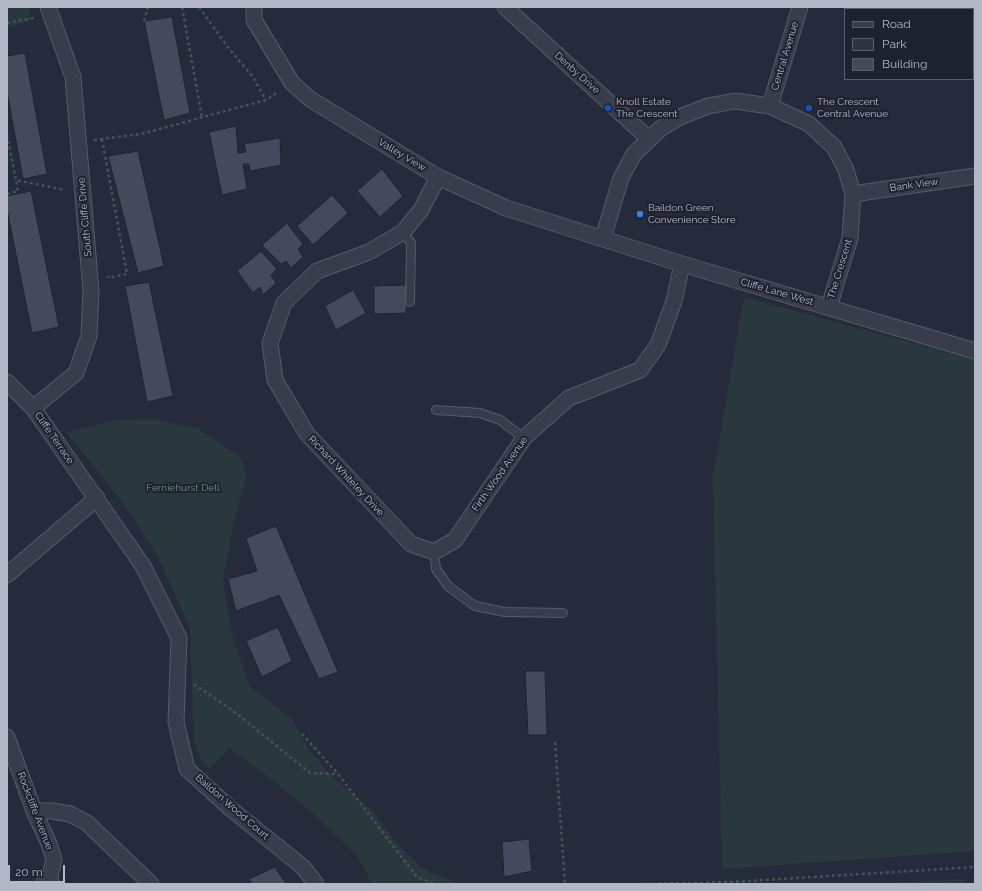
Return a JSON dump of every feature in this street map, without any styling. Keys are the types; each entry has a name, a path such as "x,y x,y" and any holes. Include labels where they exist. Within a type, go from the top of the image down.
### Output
{"street":[{"name":"South Cliffe Drive","path":"33,408 76,373 89,336 91,291 72,77 48,7"},
{"name":"Valley View","path":"254,7 254,20 292,83 310,99 438,177 506,208 603,238"},
{"name":"Denby Drive","path":"505,7 649,138"},
{"name":"Central Avenue","path":"770,106 800,7"},
{"name":"The Crescent","path":"603,238 621,178 634,154 660,129 680,117 708,106 735,101 770,106 809,124 834,147 846,170 853,194 850,238 829,307"},
{"name":"Bank View","path":"853,194 975,176"},
{"name":"Richard Whiteley Drive","path":"434,552 411,544 307,434 275,380 270,343 284,304 317,271 369,252 403,232 421,210 438,177"},
{"name":"Cliffe Lane West","path":"603,238 682,264 975,351"},
{"name":"Firth Wood Avenue","path":"434,552 455,540 524,438 569,398 640,370 658,345 674,301 682,264"},
{"name":"Cliffe Terrace","path":"7,382 33,408 97,498"},
{"path":"7,575 97,498"},
{"name":"Baildon Wood Court","path":"97,498 143,566 179,638 179,674 176,722 187,769 231,809 303,866 316,884"},
{"name":"Rockcliffe Avenue","path":"7,737 54,860 50,881"},
{"path":"34,811 52,810 70,814 87,823 150,884"}],"lane":[{"path":"403,232 411,243 410,302"},
{"path":"436,410 480,413 500,420 524,438"},
{"path":"434,552 436,569 448,586 475,606 505,612 563,613"}],"path":[{"path":"144,21 148,7"},
{"path":"182,7 202,117"},
{"path":"79,143 142,134 266,100 253,77 227,46 199,7"},
{"path":"7,23 32,18"},
{"path":"7,135 18,191 7,194"},
{"path":"102,139 128,274 109,278 105,272"},
{"path":"16,180 83,194"},
{"path":"179,674 236,713 310,773 338,774"},
{"path":"302,734 338,774 417,877 435,884"},
{"path":"555,742 565,884"},
{"path":"640,884 732,882 975,867"}],"green space":[{"path":"7,7 28,7 31,21 7,27"},
{"path":"744,297 975,360 975,851 722,869 713,477"},
{"name":"Ferniehurst Dell","path":"156,419 199,429 240,456 247,476 233,524 223,580 232,636 250,687 292,719 310,752 336,780 372,810 396,842 421,868 455,882 468,884 372,884 358,857 313,813 270,778 229,748 209,769 201,759 194,740 190,628 159,559 134,519 110,486 66,432 115,420"},
{"path":"965,879 965,884 868,884"}],"building":[{"path":"172,17 190,113 164,120 144,21"},
{"path":"25,53 47,174 23,179 7,92 7,56"},
{"path":"236,126 238,153 246,152 244,144 280,138 281,165 250,171 249,164 243,164 247,189 222,195 209,132"},
{"path":"138,151 164,266 138,273 108,156"},
{"path":"382,169 403,196 380,217 357,191"},
{"path":"31,191 59,327 32,333 7,210 7,196"},
{"path":"332,195 348,213 313,245 297,226"},
{"path":"287,223 303,244 298,249 303,257 291,268 286,261 281,264 262,245"},
{"path":"261,251 277,269 271,275 276,283 263,295 260,287 253,293 237,271"},
{"path":"149,282 173,396 147,402 125,286"},
{"path":"407,285 406,313 374,314 374,286"},
{"path":"353,290 366,313 336,330 325,306"},
{"path":"276,526 338,672 319,679 279,595 236,611 228,579 257,571 246,538"},
{"path":"278,627 292,661 262,677 246,641"},
{"path":"525,671 545,671 547,735 528,735"},
{"path":"529,839 532,871 504,877 502,842"},
{"path":"275,867 286,884 252,884 249,879"}],"place":[{"name":"Knoll Estate The Crescent","path":"608,108"},
{"name":"The Crescent Central Avenue","path":"809,108"},
{"name":"Baildon Green Convenience Store","path":"640,214"}]}
